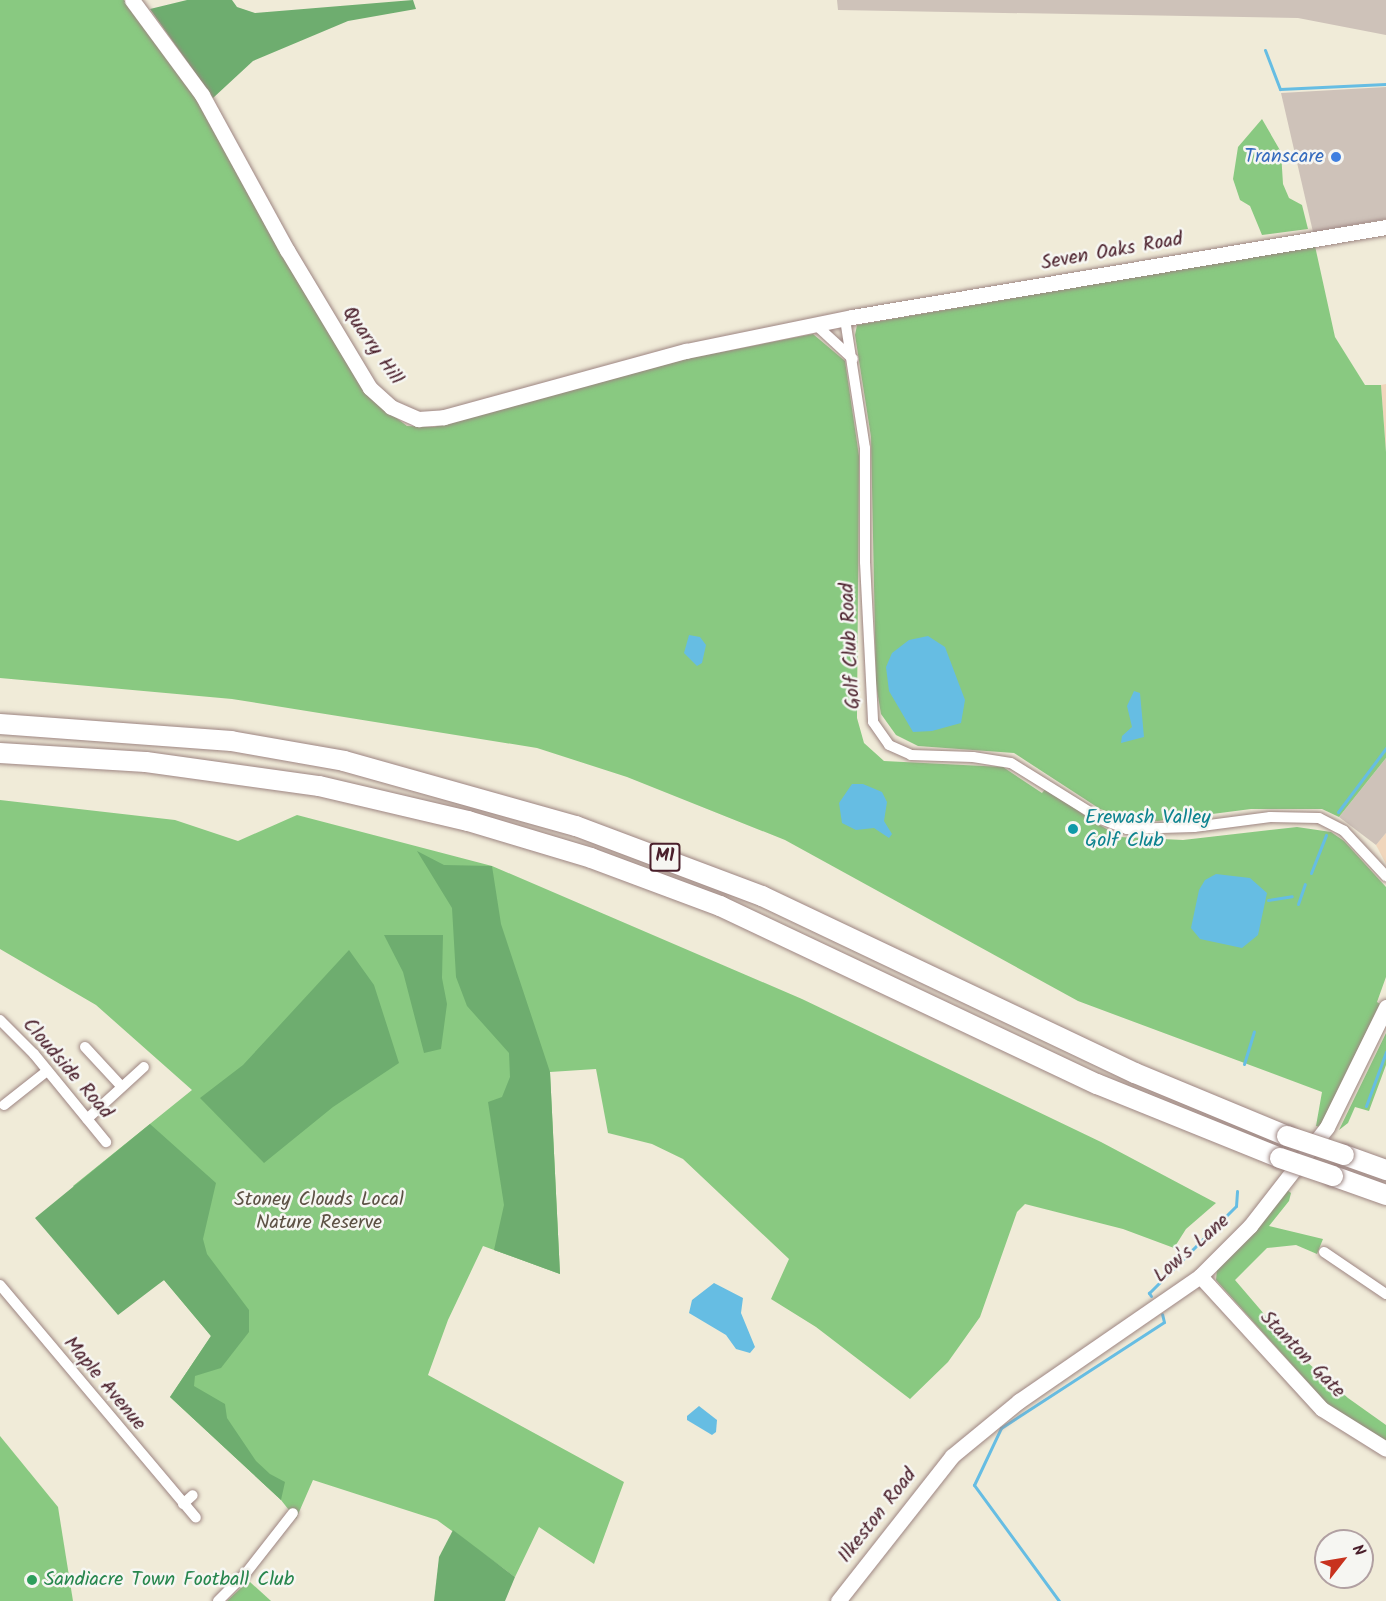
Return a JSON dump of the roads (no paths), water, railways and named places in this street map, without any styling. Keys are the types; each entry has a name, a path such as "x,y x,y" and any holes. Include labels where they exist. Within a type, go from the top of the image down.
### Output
{"highway":[{"name":"M1","path":"0,724 231,741 344,761 576,826 762,896 1136,1073 1287,1136 1386,1170"},
{"name":"M1","path":"0,753 146,762 319,786 468,821 591,858 720,906 1097,1084 1280,1158 1386,1195"}],"street":[{"name":"Quarry Hill","path":"132,0 202,95 287,250 370,388 405,416 429,420 444,417 686,351 845,319"},
{"name":"Seven Oaks Road","path":"845,319 1386,227"},
{"name":"Golf Club Road","path":"845,319 853,358 865,448 865,562 873,722 889,745 911,755 973,757 1011,763 1101,819 1127,829 1194,827 1270,817 1319,818 1344,831 1386,876"},
{"path":"816,325 853,358"},
{"name":"Low's Lane","path":"952,1456 1019,1401 1200,1276 1260,1215 1327,1127 1386,1007"},
{"name":"Cloudside Road","path":"0,1020 47,1071 106,1142"},
{"path":"85,1047 122,1087"},
{"path":"87,1119 144,1067"},
{"path":"4,1105 47,1071"},
{"path":"1324,1252 1386,1294"},
{"name":"Stanton Gate","path":"1200,1276 1322,1408 1386,1449"},
{"name":"Maple Avenue","path":"0,1285 196,1518"},
{"name":"Ilkeston Road","path":"837,1601 952,1456"},
{"path":"183,1504 193,1495"},
{"path":"218,1601 246,1573 292,1514"}],"water":[{"path":"689,635 700,637 706,645 702,663 697,666 684,653"},
{"path":"928,636 945,647 965,700 961,723 932,731 913,732 889,691 886,667 892,653 909,640"},
{"path":"1134,691 1140,693 1144,737 1121,743 1122,736 1132,727 1127,706"},
{"path":"852,784 863,784 882,792 887,802 884,821 892,834 889,838 874,828 856,830 842,823 839,803"},
{"path":"1216,874 1250,878 1267,893 1258,935 1242,948 1200,939 1191,928 1199,890 1205,880"},
{"path":"714,1283 743,1298 741,1313 755,1347 750,1353 736,1349 726,1335 689,1313 692,1300"},
{"path":"699,1406 717,1420 716,1432 712,1435 687,1420 687,1416"}],"waterway":[{"path":"1265,50 1280,89 1386,84"},
{"path":"1338,812 1386,748"},
{"path":"1311,873 1326,835"},
{"path":"1298,904 1305,884"},
{"path":"1268,900 1292,896"},
{"path":"1244,1064 1254,1031"},
{"path":"1366,1106 1386,1052"},
{"path":"1151,1296 1149,1293 1236,1206 1237,1191"},
{"path":"1059,1601 974,1485 1001,1428 1164,1322 1162,1314"}],"place":[{"name":"Transcare","path":"1336,157"},
{"name":"Erewash Valley Golf Club","path":"1073,829"},
{"name":"Sandiacre Town Football Club","path":"32,1580"}],"park label":[{"name":"Stoney Clouds Local Nature Reserve","path":"319,1212"}]}
